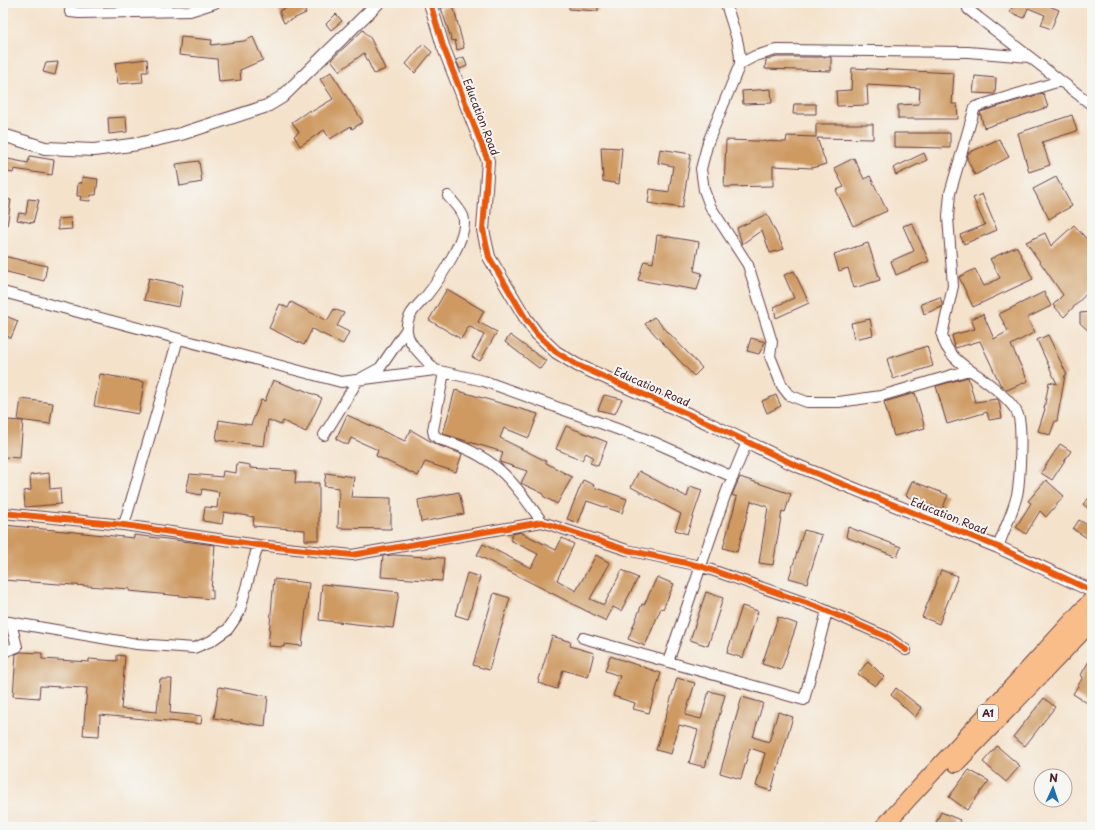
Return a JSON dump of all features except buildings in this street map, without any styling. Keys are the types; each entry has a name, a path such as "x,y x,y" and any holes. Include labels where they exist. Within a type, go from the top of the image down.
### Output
{"highway":[{"name":"A1","path":"883,827 1092,599"},
{"name":"A1","path":"895,827 1092,622"}],"street":[{"path":"70,3 70,12 79,12 190,11 215,3"},
{"path":"3,135 45,148 94,150 138,144 181,134 267,106 282,97 378,3"},
{"name":"Education Road","path":"430,3 443,46 488,161 489,170 483,230 485,245 489,257 526,319 537,334 556,352 577,365 748,442 793,464 998,547 1092,590"},
{"path":"726,3 731,25 741,50 740,64 708,142 701,169 704,190 710,206 748,265 772,342 770,356 782,386 789,394 808,402 839,402 881,396 969,370"},
{"path":"967,3 968,9 979,18 1092,105"},
{"path":"740,64 755,56 776,50 968,52 1029,57"},
{"path":"998,547 1017,495 1020,442 1019,418 1009,402 985,380 958,361 946,348 942,334 953,286 948,217 950,193 975,107 1060,81"},
{"path":"324,435 358,380 380,368 406,330 409,315 439,278 462,238 464,228 463,216 448,196"},
{"path":"3,292 325,379 341,382 439,371 484,381 656,442 733,477"},
{"path":"406,330 409,340 439,371 434,435 439,439 478,454 498,467 515,484 542,522"},
{"path":"124,525 178,339"},
{"path":"668,662 700,566 733,477 748,442"},
{"path":"3,513 124,525 258,545 352,555 542,522 627,550 700,566 826,611 887,638 906,650"},
{"path":"7,622 137,644 194,648 211,641 228,629 240,613 258,545"},
{"path":"583,638 804,700 826,611"},
{"path":"3,652 17,647 7,622"}],"waterway":[{"path":"577,827 596,823 611,827"}],"cycle path":[{"path":"430,3 443,46 488,161 483,230 489,257 526,319 537,334 556,352 577,365 708,423 793,464 998,547 1092,591"},
{"path":"3,513 124,525 258,545 352,555 542,522 627,550 700,566 818,607 887,637 906,650"}]}
